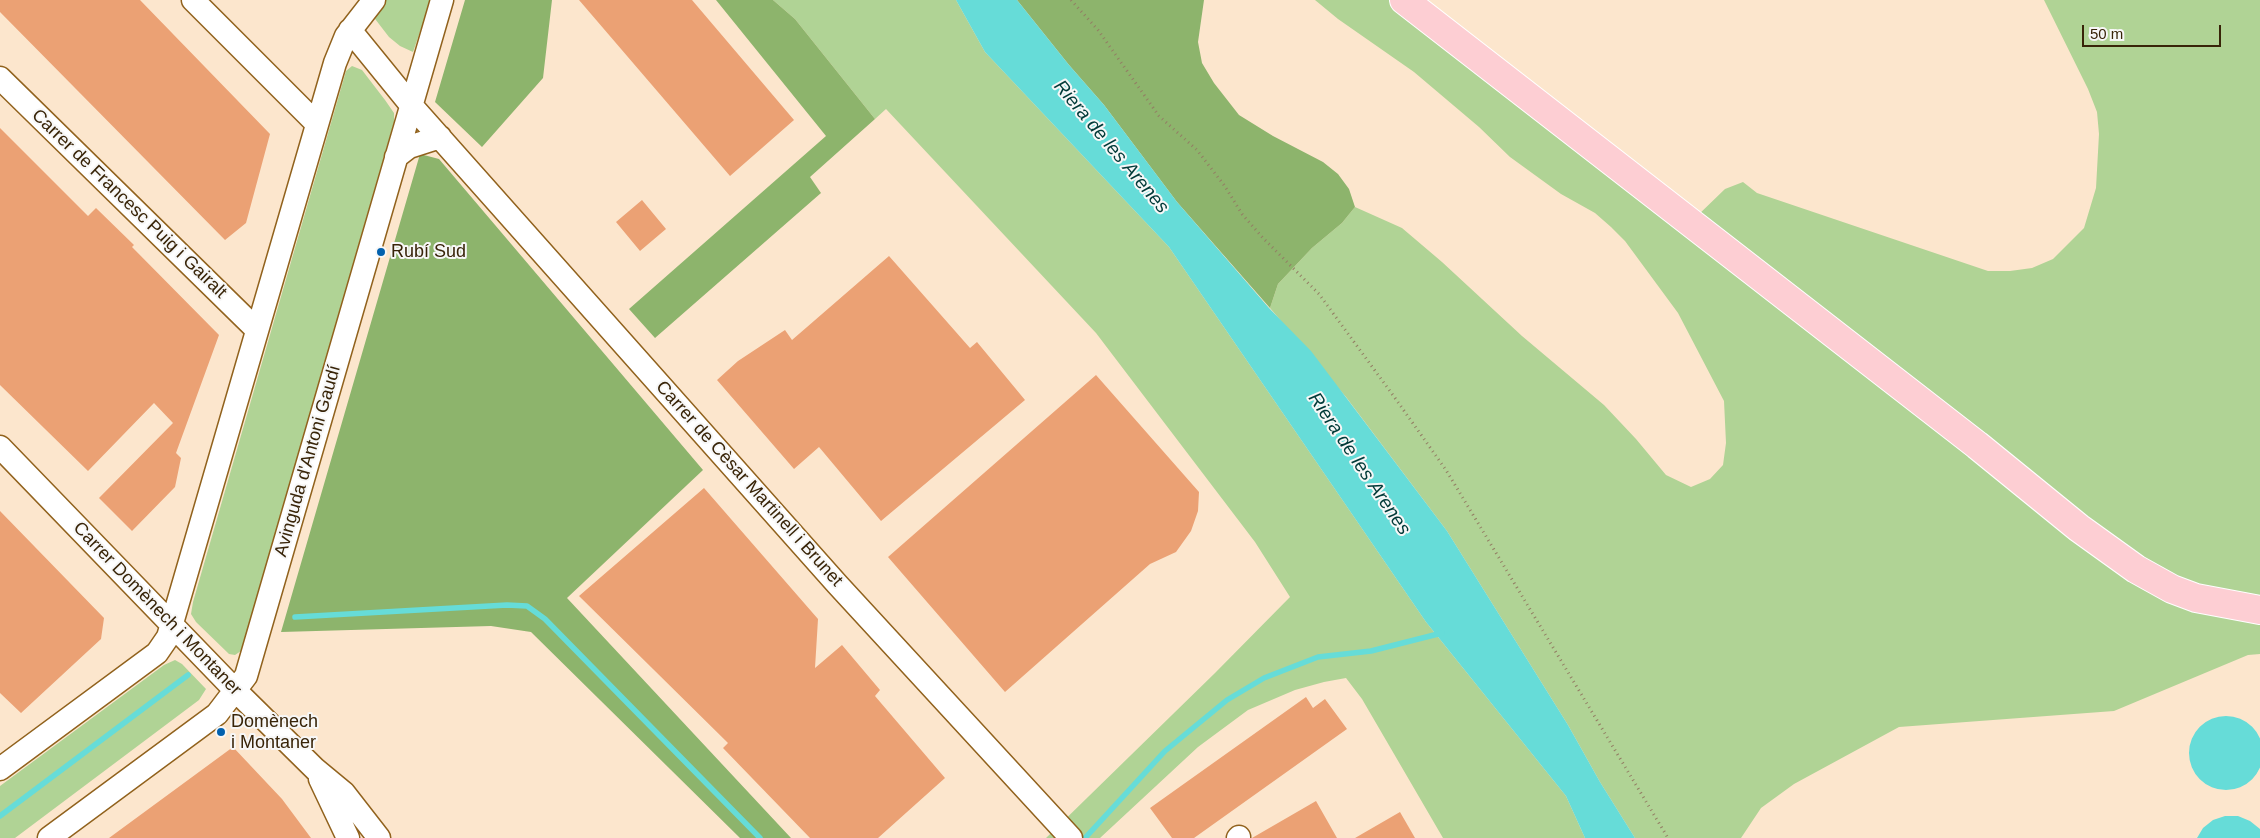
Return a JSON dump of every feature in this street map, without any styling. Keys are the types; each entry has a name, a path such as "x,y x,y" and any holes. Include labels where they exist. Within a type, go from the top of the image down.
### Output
{"main road":[{"path":"1404,0 1977,445 2079,528 2136,569 2196,598 2260,610"}],"street":[{"path":"193,0 318,124"},
{"path":"0,769 157,653 168,637 335,64 350,30 374,0"},
{"name":"Avinguda d'Antoni Gaudí","path":"49,838 217,714 246,676 442,0"},
{"name":"Carrer de Cèsar Martinell i Brunet","path":"350,30 411,105 844,591 1067,833"},
{"name":"Carrer de Francesc Puig i Gairalt","path":"0,78 258,330"},
{"path":"396,157 409,147 440,137"},
{"name":"Carrer Domènech i Montaner","path":"0,447 235,690 315,769 344,793 379,838"},
{"name":"Carrer Domènech i Montaner","path":"315,769 329,793 348,838"}],"path":[{"path":"1071,0 1098,30 1159,116 1197,150 1224,185 1242,214 1263,238 1320,294 1401,406 1446,470 1668,838"}],"green space":[{"path":"385,0 431,0 413,52 400,46 389,37 372,15"},
{"path":"465,0 552,0 543,78 482,147 435,102"},
{"path":"716,0 773,0 795,19 875,119 810,177 821,193 655,338 629,309 826,136"},
{"path":"773,0 956,0 985,52 1169,247 1426,622 1566,796 1585,838 1443,838 1362,699 1346,678 1295,690 1248,710 1198,747 1100,838 1046,838 1290,597 1255,542 1096,333 886,109 875,119 795,19"},
{"path":"1017,0 1204,0 1198,42 1202,63 1214,83 1239,115 1273,136 1323,162 1338,174 1349,189 1355,207 1342,223 1312,248 1278,284 1270,308 1177,202 1104,105"},
{"path":"1315,0 1419,0 1695,218 1725,189 1743,182 1757,193 1988,271 2010,271 2032,268 2053,259 2084,228 2096,188 2099,134 2097,112 2088,89 2044,0 2260,0 2260,654 2248,655 2114,711 1899,727 1794,784 1761,808 1741,838 1635,838 1600,782 1568,725 1447,531 1346,397 1270,308 1278,284 1312,248 1342,223 1355,207 1402,228 1442,262 1522,336 1604,405 1666,475 1691,487 1710,479 1723,465 1726,443 1724,401 1678,313 1625,241 1611,227 1595,213 1561,194 1510,157 1479,127 1414,72 1338,19"},
{"path":"352,66 362,70 385,100 394,113 394,122 241,651 235,655 229,654 196,622 191,614 193,602 346,71"},
{"path":"420,154 439,159 703,470 567,598 791,838 740,838 531,632 491,626 281,632"},
{"path":"175,660 182,664 206,689 199,700 15,838 0,838 0,786 164,665"}],"water":[{"name":"Riera de les Arenes","path":"956,0 1017,0 1104,105 1177,202 1269,308 1311,351 1447,531 1568,725 1600,782 1635,838 1585,838 1566,796 1426,622 1169,247 985,52"},
{"path":"2226,716 2247,722 2257,732 2263,753 2257,774 2247,784 2226,790 2205,784 2195,774 2189,753 2195,732 2205,722"},
{"path":"2225,816 2238,816 2250,821 2260,829 2260,838 2197,838 2203,828 2213,820"}],"building":[{"path":"0,0 140,0 270,134 246,223 225,240 0,12"},
{"path":"579,0 692,0 794,120 730,176"},
{"path":"0,128 88,216 96,208 134,245 132,247 219,335 176,453 181,458 175,487 132,531 99,498 173,423 154,403 88,471 0,385"},
{"path":"642,200 666,229 640,251 616,222"},
{"path":"889,256 970,348 977,342 1025,400 881,521 819,447 794,469 717,380 738,361 785,330 792,340"},
{"path":"1096,375 1199,492 1198,511 1191,531 1176,552 1150,564 1005,692 888,557"},
{"path":"704,488 818,619 815,668 842,645 880,690 875,696 945,778 878,838 810,838 723,748 728,743 579,596"},
{"path":"0,511 104,618 101,639 21,713 0,693"},
{"path":"1306,697 1313,708 1325,699 1347,729 1194,838 1172,838 1150,808"},
{"path":"233,747 282,799 311,838 109,838"},
{"path":"1316,801 1337,838 1252,838"},
{"path":"1400,812 1415,838 1355,838"}],"waterway":[{"path":"295,617 507,605 527,606 545,619 760,838"},
{"path":"1085,838 1165,751 1227,700 1264,678 1318,657 1371,651 1442,633"},
{"path":"0,816 188,675"}],"place":[{"name":"Rubí Sud","path":"381,252"},
{"name":"Domènech i Montaner","path":"221,732"}]}
